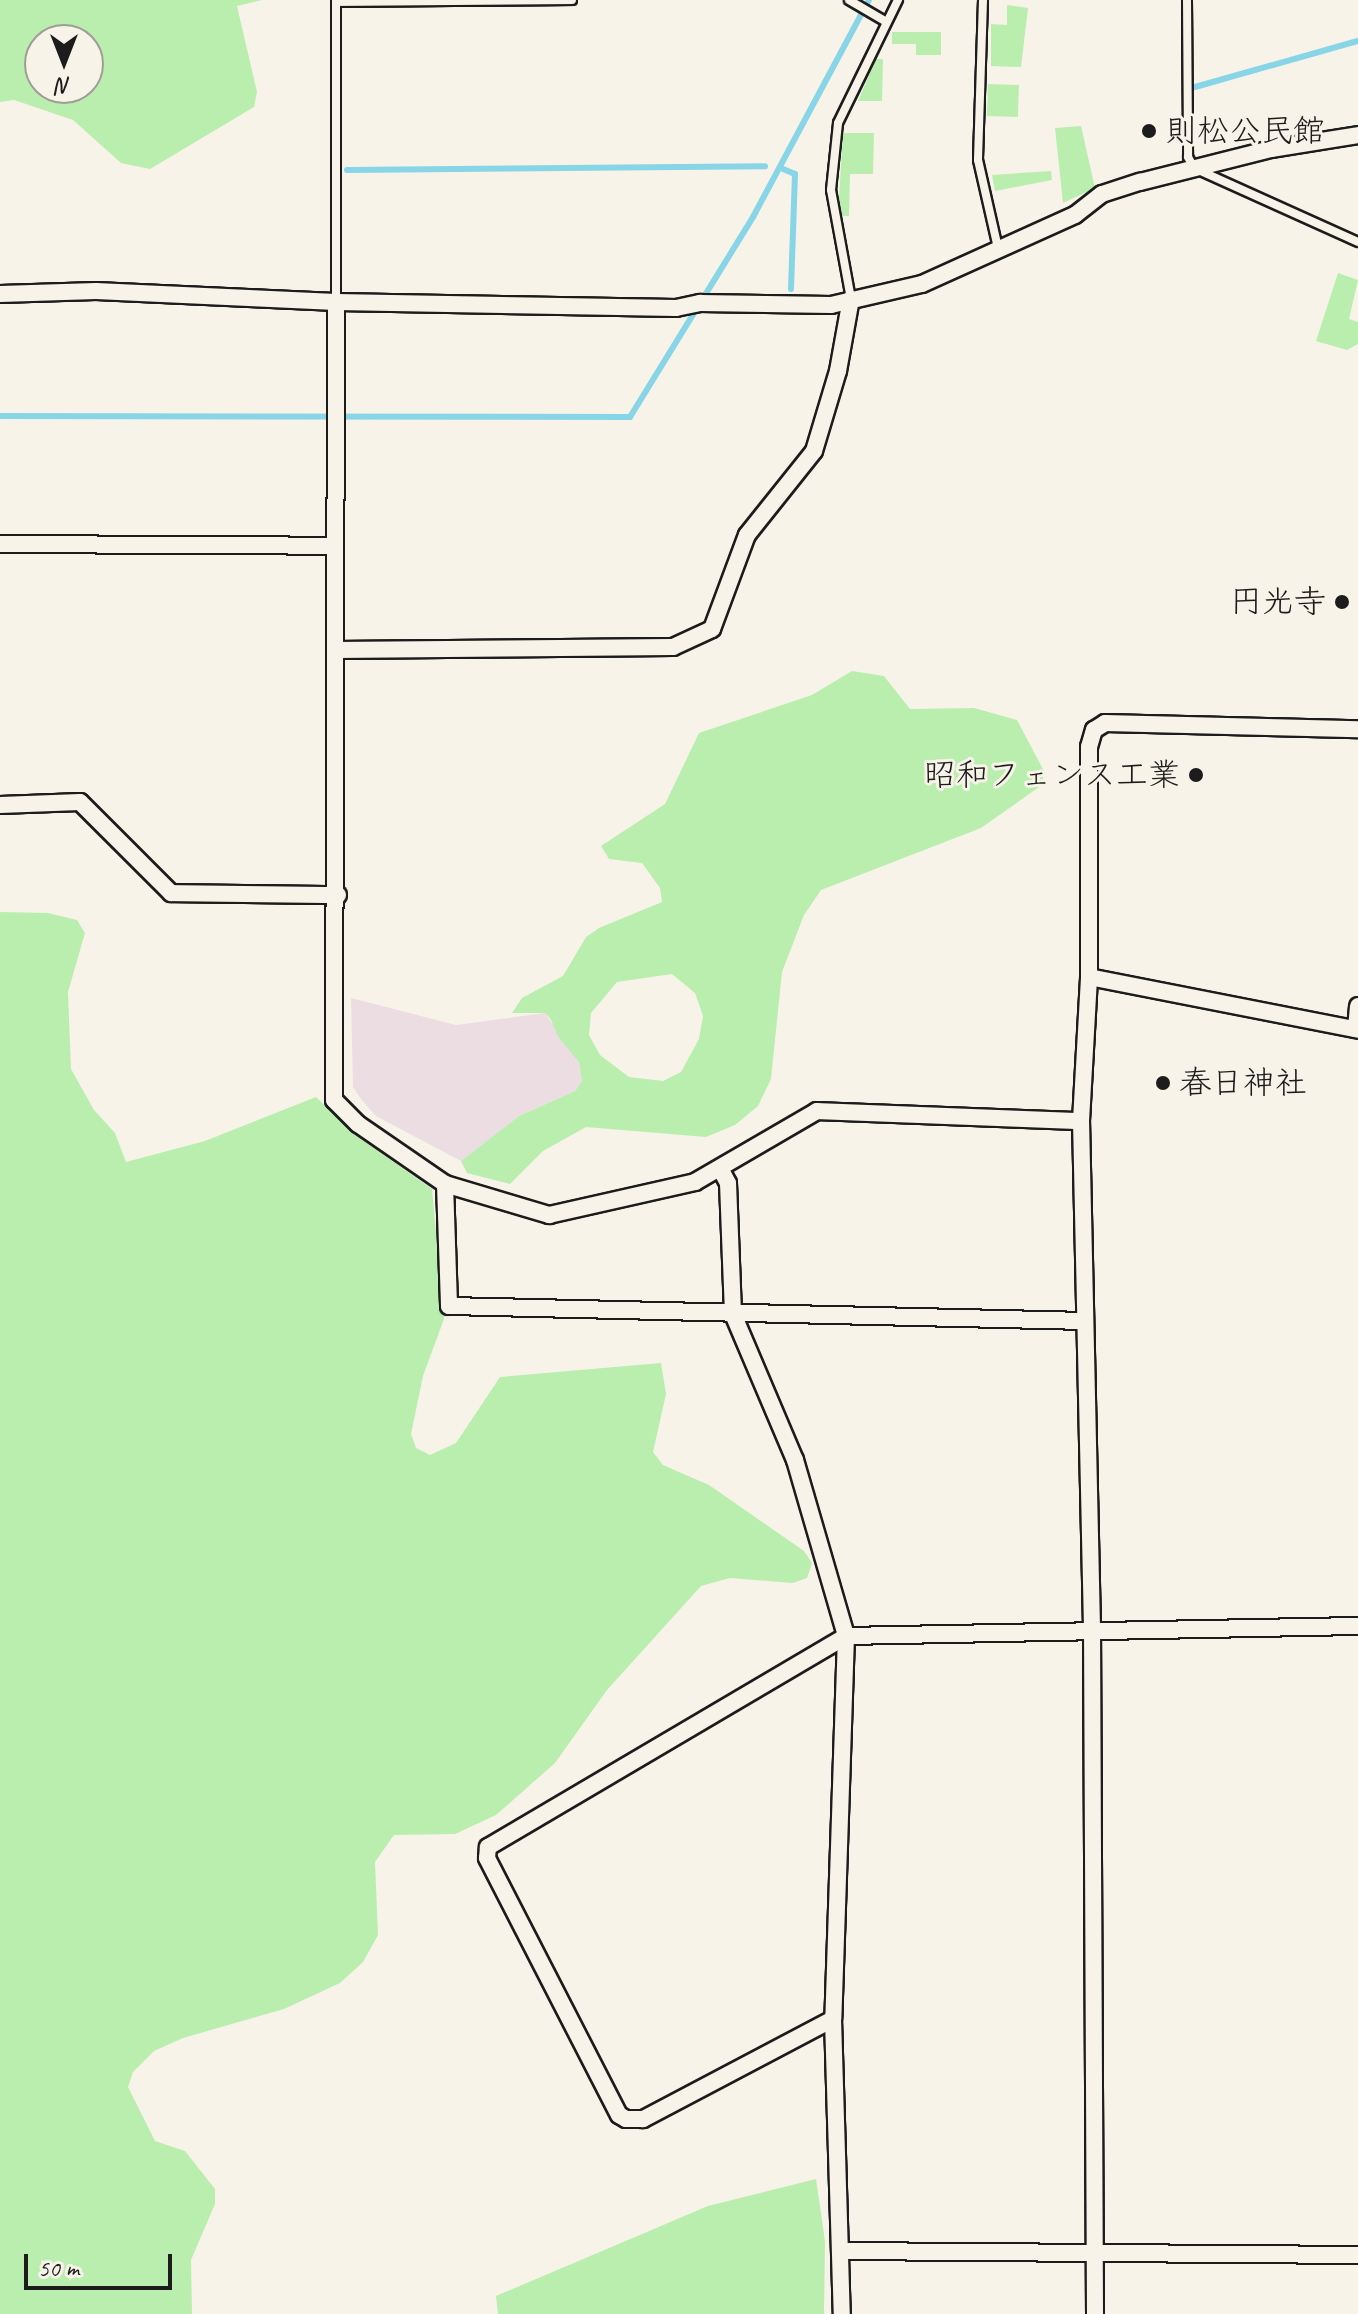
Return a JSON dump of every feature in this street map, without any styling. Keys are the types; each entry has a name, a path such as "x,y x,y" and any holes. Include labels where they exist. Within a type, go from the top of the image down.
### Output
{"street":[{"path":"0,294 96,291 336,302 676,308 700,303 831,305 922,284 1075,215 1102,194 1194,168 1358,135"},
{"path":"335,650 673,647 712,629 747,535 814,451 838,371 851,299"},
{"path":"336,302 334,546 338,895 334,1100 358,1124 445,1184 549,1215 621,1203 721,1170 817,1111 1081,1121"},
{"path":"0,544 334,546"},
{"path":"1095,2314 1092,1628 1081,1121 1089,977 1089,747 1098,726 1358,729"},
{"path":"0,805 80,802 171,893 338,895"},
{"path":"1089,977 1357,1030 1358,1006"},
{"path":"721,1170 728,1183 733,1314 795,1460 846,1636 833,2019 842,2314"},
{"path":"445,1184 449,1306 1085,1321"},
{"path":"833,2019 643,2119 626,2119 619,2115 487,1852 490,1844 846,1636 1092,1628 1358,1626"},
{"path":"842,2251 1094,2250 1358,2255"}],"lane":[{"path":"336,302 336,1 572,0"},
{"path":"851,299 834,224 833,159 838,123 885,21 898,0"},
{"path":"983,0 978,160 998,248"},
{"path":"1187,0 1188,157 1194,168 1358,242"},
{"path":"851,1 885,21"}],"shaded area":[{"path":"351,998 456,1025 545,1013 579,1062 582,1081 575,1091 519,1116 461,1161 376,1116 361,1099 353,1087"}],"green space":[{"path":"0,0 262,0 237,6 257,92 254,107 150,169 121,163 73,120 26,104 104,104 104,24 24,24 24,103 14,100 0,102"},
{"path":"1007,5 1028,8 1021,67 991,66 991,24 1007,25"},
{"path":"892,32 941,32 941,55 916,55 916,44 892,44"},
{"path":"876,59 883,59 882,101 858,101"},
{"path":"988,84 1019,85 1018,117 987,116"},
{"path":"1081,126 1095,188 1063,203 1055,128"},
{"path":"843,133 874,133 873,174 850,174 849,216 842,216 839,197"},
{"path":"1051,171 1052,180 995,191 992,175"},
{"path":"1338,273 1358,280 1349,319 1358,322 1358,344 1347,350 1316,341"},
{"path":"852,671 884,676 910,709 974,708 1017,720 1044,771 1042,785 981,828 821,890 804,915 782,972 771,1079 758,1106 735,1125 706,1137 586,1127 543,1151 510,1184 467,1173 461,1161 519,1116 575,1091 582,1081 579,1062 559,1038 545,1013 512,1013 522,998 563,976 586,937 599,928 662,902 660,888 642,863 609,859 601,846 665,804 699,733 812,695","holes":["672,974 695,993 703,1016 699,1039 681,1072 663,1081 629,1077 600,1055 589,1035 591,1013 617,982"]},
{"path":"0,912 48,913 77,920 85,933 68,992 71,1069 94,1110 115,1133 126,1162 205,1141 316,1097 355,1135 432,1189 444,1319 423,1376 411,1434 416,1448 430,1455 456,1443 500,1377 661,1363 666,1394 653,1452 663,1465 709,1485 804,1551 812,1563 807,1578 793,1583 730,1578 701,1586 607,1690 555,1763 496,1815 455,1834 394,1835 375,1862 378,1935 363,1962 340,1983 284,2009 183,2038 154,2051 133,2072 128,2087 155,2141 185,2151 215,2189 215,2204 191,2260 192,2314 0,2314"},
{"path":"816,2179 825,2241 824,2314 498,2314 496,2296 708,2206"}],"waterway":[{"path":"0,416 630,417 753,217 869,0"},
{"path":"1195,87 1358,41"},
{"path":"347,170 765,166"},
{"path":"783,169 795,174 791,289"}],"place":[{"name":"則松公民館","path":"1149,131"},
{"name":"円光寺","path":"1342,602"},
{"name":"昭和フェンス工業","path":"1196,775"},
{"name":"春日神社","path":"1163,1083"}]}
